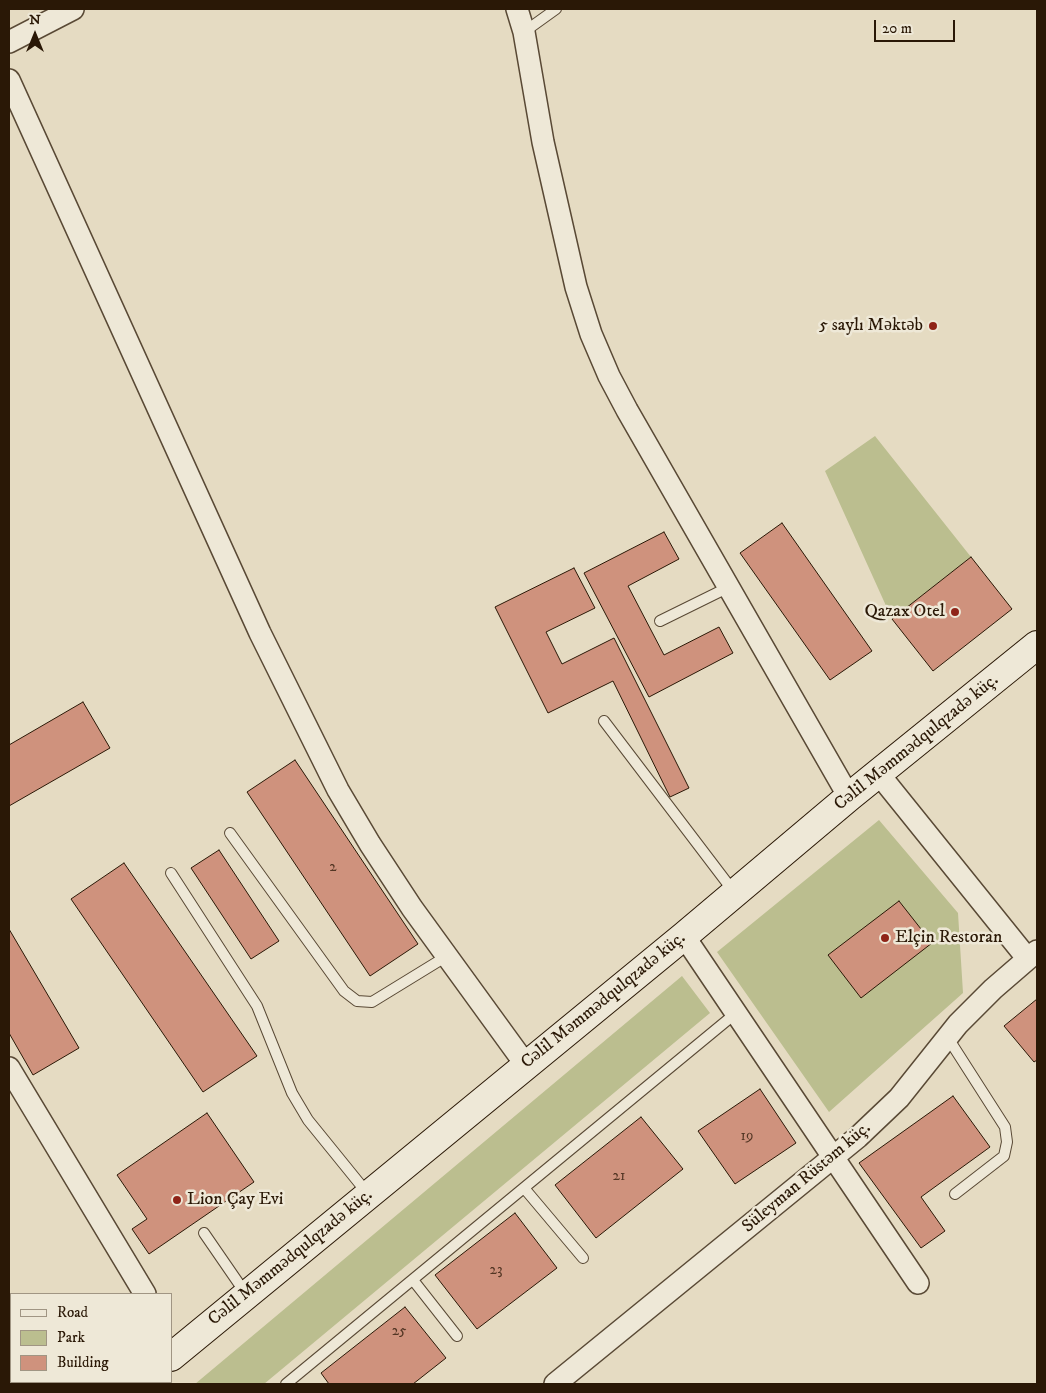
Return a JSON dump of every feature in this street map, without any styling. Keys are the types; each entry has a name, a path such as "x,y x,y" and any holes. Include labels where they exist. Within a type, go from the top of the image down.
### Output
{"street":[{"path":"9,42 73,9"},
{"path":"517,9 524,32 543,142 576,287 591,334 609,376 627,410 850,797"},
{"path":"9,80 273,660 338,790 370,844 407,900 526,1065"},
{"name":"Cəlil Məmmədqulqzadə küç.","path":"174,1349 247,1294 684,936 878,773 1037,645"},
{"path":"878,773 1032,954"},
{"path":"684,936 918,1282"},
{"name":"Süleyman Rüstəm küç.","path":"556,1384 858,1137 899,1098 948,1038 992,989 1032,954"},
{"path":"9,1068 143,1293"}],"lane":[{"path":"524,32 556,9"},
{"path":"660,621 729,587"},
{"path":"604,721 735,893"},
{"path":"230,833 344,991 357,1001 372,1002 447,956"},
{"path":"171,873 257,1006 283,1072 308,1120 369,1194"},
{"path":"289,1383 736,1013"},
{"path":"948,1038 1005,1127 1007,1142 1004,1156 955,1194"},
{"path":"524,1188 583,1258"},
{"path":"204,1232 247,1294"},
{"path":"413,1280 457,1336"}],"green space":[{"path":"875,436 971,557 892,619 825,471"},
{"path":"879,820 958,913 963,993 829,1112 717,952"},
{"path":"682,976 710,1013 264,1384 195,1384"}],"building":[{"path":"782,523 872,651 830,680 740,553"},
{"path":"664,532 679,559 628,586 664,655 719,627 733,653 649,697 584,573"},
{"path":"971,557 1012,609 933,671 892,619"},
{"path":"574,568 595,608 546,632 562,664 614,638 689,788 670,797 613,681 548,713 495,607"},
{"path":"83,702 110,748 9,806 9,745"},
{"path":"295,760 418,944 370,976 247,792"},
{"path":"219,850 279,941 251,959 191,868"},
{"path":"124,863 257,1056 203,1092 71,899"},
{"path":"899,901 932,943 861,998 828,955"},
{"path":"9,929 79,1048 33,1075 9,1033"},
{"path":"1037,999 1037,1060 1034,1062 1004,1026"},
{"path":"760,1089 796,1143 735,1184 698,1131"},
{"path":"953,1096 990,1147 921,1197 945,1231 921,1248 859,1163"},
{"path":"207,1113 254,1182 149,1254 132,1229 147,1219 117,1175"},
{"path":"641,1117 683,1169 596,1238 555,1185"},
{"path":"515,1213 557,1268 477,1329 435,1275"},
{"path":"405,1307 446,1358 413,1384 329,1384 321,1373"}],"place":[{"name":"5 saylı Məktəb","path":"933,326"},
{"name":"Qazax Otel","path":"955,612"},
{"name":"Elçin Restoran","path":"885,938"},
{"name":"Lion Çay Evi","path":"177,1200"}]}
